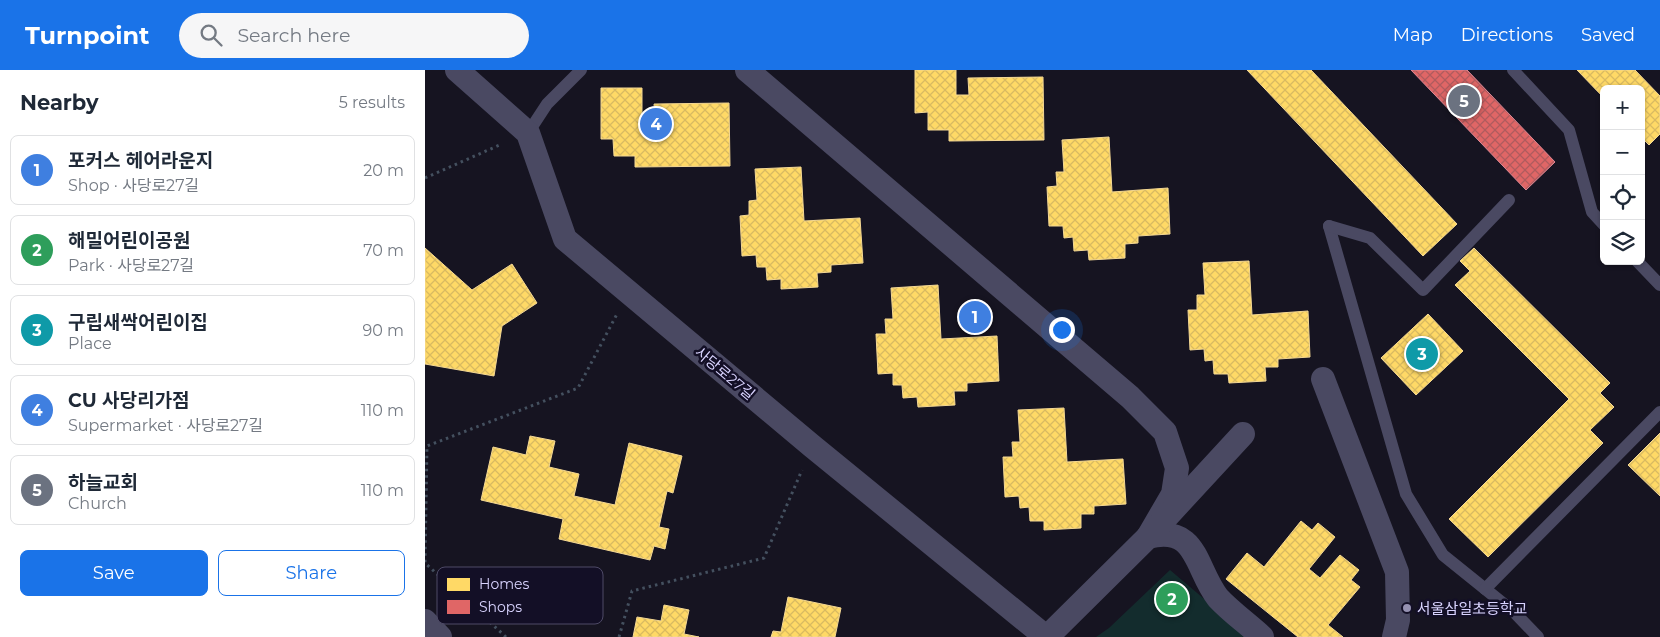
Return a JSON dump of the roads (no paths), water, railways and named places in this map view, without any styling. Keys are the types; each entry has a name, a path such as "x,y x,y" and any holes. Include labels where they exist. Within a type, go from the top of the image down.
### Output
{"street":[{"name":"사당로27길","path":"457,70 528,133 565,239 812,446 1046,637"},
{"path":"747,70 1130,397 1165,432 1177,468 1173,494 1148,537"},
{"path":"1323,379 1397,572 1398,620 1394,637"},
{"path":"1046,637 1148,537 1243,434"},
{"path":"1148,537 1162,534 1177,537 1189,545 1196,555 1207,583 1219,599 1262,637"},
{"path":"425,621 441,637"}],"lane":[{"path":"528,133 547,104 581,70"},
{"path":"1513,70 1569,130 1592,212 1600,221"},
{"path":"1509,200 1423,290 1370,238 1329,226 1406,494 1443,555 1515,613 1538,637"},
{"path":"1641,265 1660,286"},
{"path":"1485,589 1660,412"}],"place":[{"name":"하늘교회","path":"1464,101"},
{"name":"CU 사당리가점","path":"656,124"},
{"name":"포커스 헤어라운지","path":"975,317"},
{"name":"구립새싹어린이집","path":"1422,354"},
{"name":"해밀어린이공원","path":"1172,599"},
{"name":"서울삼일초등학교","path":"1407,608"}]}
